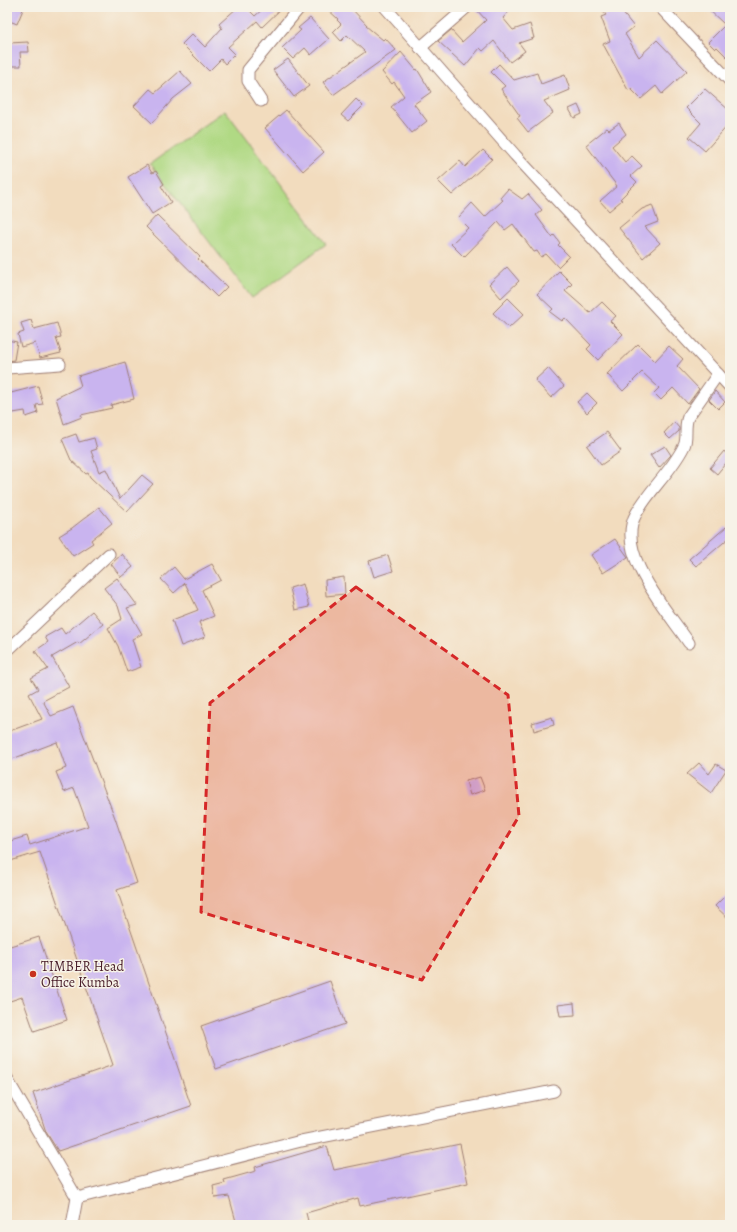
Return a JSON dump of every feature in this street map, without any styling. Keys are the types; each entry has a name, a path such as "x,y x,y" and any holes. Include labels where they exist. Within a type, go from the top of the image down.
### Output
{"street":[{"path":"261,101 248,81 248,70 300,7"},
{"path":"385,7 521,160 730,387"},
{"path":"420,48 467,7"},
{"path":"660,7 730,81"},
{"path":"7,368 60,364"},
{"path":"689,643 641,573 631,541 630,528 636,514 684,446 688,417 718,374"},
{"path":"7,651 109,554"},
{"path":"7,1079 77,1198 72,1225"},
{"path":"77,1198 301,1141 554,1091"}],"highlighted area":[{"path":"356,587 508,695 519,816 422,980 201,912 210,703"}],"green space":[{"path":"225,110 326,244 252,298 150,164"}],"building":[{"path":"9,7 24,7 17,24 7,20"},
{"path":"238,7 246,7 255,16 265,7 283,7 262,27 257,21 228,47 235,54 225,64 221,59 209,71 182,44 192,34 205,47 222,28 219,24"},
{"path":"325,7 350,7 367,25 366,26 383,40 385,38 396,50 333,95 323,82 365,52 347,35 341,41 333,32 341,24 337,20 338,19"},
{"path":"474,7 513,7 503,18 513,30 530,24 534,38 519,43 525,51 510,62 494,41 483,51 480,48 465,66 438,41 451,30 462,42 484,22 486,20"},
{"path":"600,7 618,7 634,27 625,34 639,57 657,40 687,71 662,94 656,86 641,99 631,89 628,90 603,44 610,41 601,17 606,15"},
{"path":"706,7 730,7 730,18 724,24"},
{"path":"310,18 329,39 311,55 305,48 293,59 282,48 301,30 298,28"},
{"path":"725,25 730,30 730,60 717,47 715,49 708,42"},
{"path":"28,42 29,52 20,52 21,66 7,66 9,43"},
{"path":"401,52 416,70 417,69 431,92 414,104 427,121 412,133 391,107 404,96 394,82 392,84 382,72"},
{"path":"288,59 309,86 294,97 273,70"},
{"path":"499,64 514,80 537,73 541,84 565,75 570,90 544,101 553,113 528,132 517,118 520,116 501,89 505,86 491,72"},
{"path":"180,71 192,84 173,99 152,123 134,106 150,89 155,93"},
{"path":"705,89 730,111 730,123 705,151 689,137 701,123 686,108"},
{"path":"356,99 363,106 348,121 341,115"},
{"path":"578,105 582,114 574,118 569,109"},
{"path":"286,110 324,152 303,171 265,128"},
{"path":"619,123 626,134 612,146 625,162 632,156 642,166 631,176 637,182 620,199 622,200 609,211 600,201 617,186 586,145 607,128 609,130"},
{"path":"483,150 492,159 452,195 438,181 460,161 465,167"},
{"path":"147,165 152,173 156,171 164,184 161,186 171,202 152,214 128,177"},
{"path":"508,189 522,199 528,194 542,210 536,215 552,237 554,235 560,243 558,245 569,256 558,267 546,254 541,257 537,251 534,252 513,224 505,230 498,222 464,257 451,244 468,228 458,218 472,203 485,217 503,200 500,198"},
{"path":"652,205 658,222 645,227 660,243 643,258 619,228 642,209"},
{"path":"157,215 200,257 198,259 227,287 217,297 146,227"},
{"path":"507,267 519,281 501,298 489,284"},
{"path":"559,271 572,284 565,291 590,313 602,302 616,316 610,321 623,334 598,360 587,349 591,345 565,318 562,321 550,312 553,309 537,294"},
{"path":"508,298 524,314 509,328 493,313"},
{"path":"31,320 34,329 57,323 61,337 56,338 61,353 40,358 35,343 21,347 18,334 24,332 21,323"},
{"path":"7,340 17,342 14,360 7,361"},
{"path":"638,344 655,361 669,346 683,359 677,366 699,389 688,404 673,388 661,400 654,393 659,388 642,372 623,391 607,374"},
{"path":"125,362 134,399 111,405 112,408 81,415 82,417 64,424 56,398 81,386 78,376"},
{"path":"548,368 564,386 551,398 535,380"},
{"path":"38,386 43,404 36,405 38,413 26,417 25,411 7,414 7,394"},
{"path":"715,391 725,402 718,409 709,400"},
{"path":"587,393 597,403 587,413 577,402"},
{"path":"674,422 679,428 679,431 670,439 664,433"},
{"path":"607,432 621,451 601,465 587,446"},
{"path":"76,434 79,442 94,438 97,449 91,451 99,472 106,469 120,499 142,475 153,484 127,512 90,477 88,473 86,474 71,460 62,439"},
{"path":"665,446 671,455 659,468 650,455"},
{"path":"724,451 730,458 717,474 710,468"},
{"path":"99,507 112,523 91,540 93,543 73,556 59,536"},
{"path":"726,527 730,531 730,537 696,566 689,559"},
{"path":"615,539 628,557 603,573 591,555"},
{"path":"122,554 133,567 121,577 111,564"},
{"path":"388,555 393,571 374,577 369,561"},
{"path":"212,564 221,580 202,590 214,616 199,622 205,637 181,646 172,620 198,610 185,583 174,593 161,579 174,567 184,579"},
{"path":"344,577 345,594 326,596 325,580"},
{"path":"117,578 137,605 127,608 142,634 132,639 141,667 127,672 118,646 108,628 122,619 118,606 104,588"},
{"path":"303,584 309,607 295,610 290,588"},
{"path":"92,611 103,624 79,644 78,642 52,657 69,687 43,701 51,716 73,707 115,818 137,883 117,890 191,1106 58,1151 46,1132 33,1093 113,1065 40,852 7,862 7,842 27,836 30,845 88,826 74,788 64,792 56,772 66,768 57,742 7,761 7,732 42,719 29,694 38,689 31,678 48,669 35,651 48,642 45,637 61,628 65,634"},
{"path":"552,717 554,725 534,731 532,723"},
{"path":"699,763 709,774 716,764 726,770 711,793 687,774"},
{"path":"480,777 485,790 470,795 466,781"},
{"path":"730,891 730,920 715,906"},
{"path":"39,937 67,1020 34,1031 22,997 7,1002 7,947"},
{"path":"330,981 345,1024 216,1069 201,1026"},
{"path":"574,1003 575,1015 560,1016 558,1005"},
{"path":"460,1144 468,1183 360,1206 358,1198 306,1213 308,1221 294,1225 249,1225 249,1223 237,1225 229,1196 215,1198 213,1186 225,1183 224,1180 256,1171 255,1167 327,1146 334,1170"}],"place":[{"name":"TIMBER Head Office Kumba","path":"33,974"}]}
